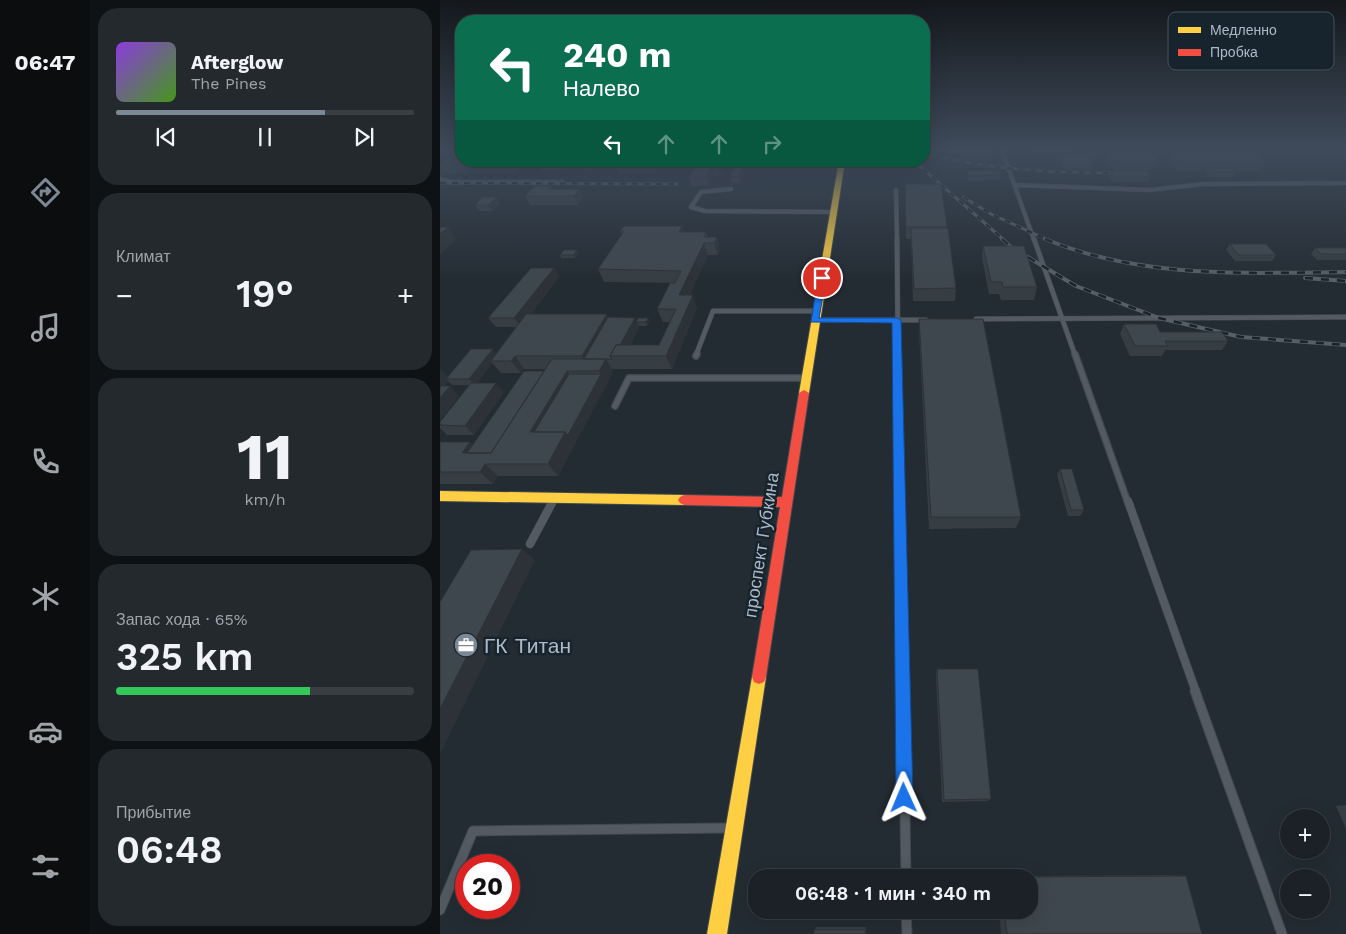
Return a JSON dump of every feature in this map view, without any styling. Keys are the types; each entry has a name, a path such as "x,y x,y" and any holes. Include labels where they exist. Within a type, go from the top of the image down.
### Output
{"main road":[{"name":"проспект Губкина","path":"717,934 805,378 836,194"},
{"path":"440,496 786,502"}],"lane":[{"path":"700,194 692,207 696,210 833,212"},
{"path":"896,194 906,869"},
{"path":"1017,194 1282,934"},
{"path":"800,209 805,212"},
{"path":"696,356 713,311 897,320 936,320"},
{"path":"965,320 1346,317"},
{"path":"615,406 629,378 805,378"},
{"path":"530,544 554,498"},
{"path":"440,910 473,831 734,828"},
{"path":"906,919 907,934"}],"building":[{"path":"527,194 576,194 574,196 525,196"},
{"path":"905,194 942,194 947,227 906,227"},
{"path":"483,197 497,197 488,205 475,205"},
{"path":"624,226 682,226 679,232 706,232 704,237 717,237 714,243 704,243 679,295 693,295 666,356 610,356 616,345 659,345 676,309 657,309 670,283 675,283 681,271 598,269 624,231 620,231"},
{"path":"440,227 448,227 440,234"},
{"path":"911,228 948,228 956,288 914,289"},
{"path":"1230,244 1266,244 1276,255 1238,255"},
{"path":"983,246 1024,246 1037,287 1003,287 1002,282 991,282"},
{"path":"1315,248 1346,248 1346,254 1321,254"},
{"path":"564,250 577,250 573,255 560,255"},
{"path":"531,268 554,268 514,318 488,318"},
{"path":"526,314 607,314 582,356 515,356 511,361 491,361"},
{"path":"608,317 635,318 620,345 616,345 610,356 612,359 584,359"},
{"path":"638,318 648,318 646,322 637,322"},
{"path":"919,319 983,319 1021,517 931,517"},
{"path":"1124,324 1156,324 1160,332 1222,332 1228,341 1165,341 1168,346 1135,346"},
{"path":"471,349 493,349 469,379 446,379"},
{"path":"552,359 606,359 599,371 567,371 530,432 565,432 548,464 485,464 480,472 440,472 440,442 470,442 462,453 491,453"},
{"path":"524,371 544,371 491,453 467,453"},
{"path":"569,374 601,374 568,435 565,432 534,432"},
{"path":"471,383 496,383 465,426 440,425 440,422"},
{"path":"440,386 450,386 440,398"},
{"path":"1060,469 1072,469 1084,510 1071,510"},
{"path":"522,549 440,709 440,602 471,550"},
{"path":"937,669 978,669 991,799 944,800"},
{"path":"1186,876 1202,934 1007,934 1005,919 1038,919 1038,877"},
{"path":"814,930 865,930 865,934 814,934"}],"railway":[{"path":"951,194 1004,240"},
{"path":"963,197 991,214 1048,240"},
{"path":"1002,239 1011,247 1076,286 1159,318 1241,337 1346,345"},
{"path":"1045,239 1081,252 1118,261 1156,267 1232,273 1346,272"},
{"path":"1305,278 1346,281"}],"traffic: slow":[{"path":"804,393 837,194"},
{"path":"440,496 684,500"},
{"path":"717,934 759,677"}],"traffic: jam":[{"path":"759,677 804,393"},
{"path":"684,500 786,502"}],"place":[{"name":"ГК Титан","path":"466,645"}],"route":[{"path":"822,278 814,320 897,320 904,798"}]}
